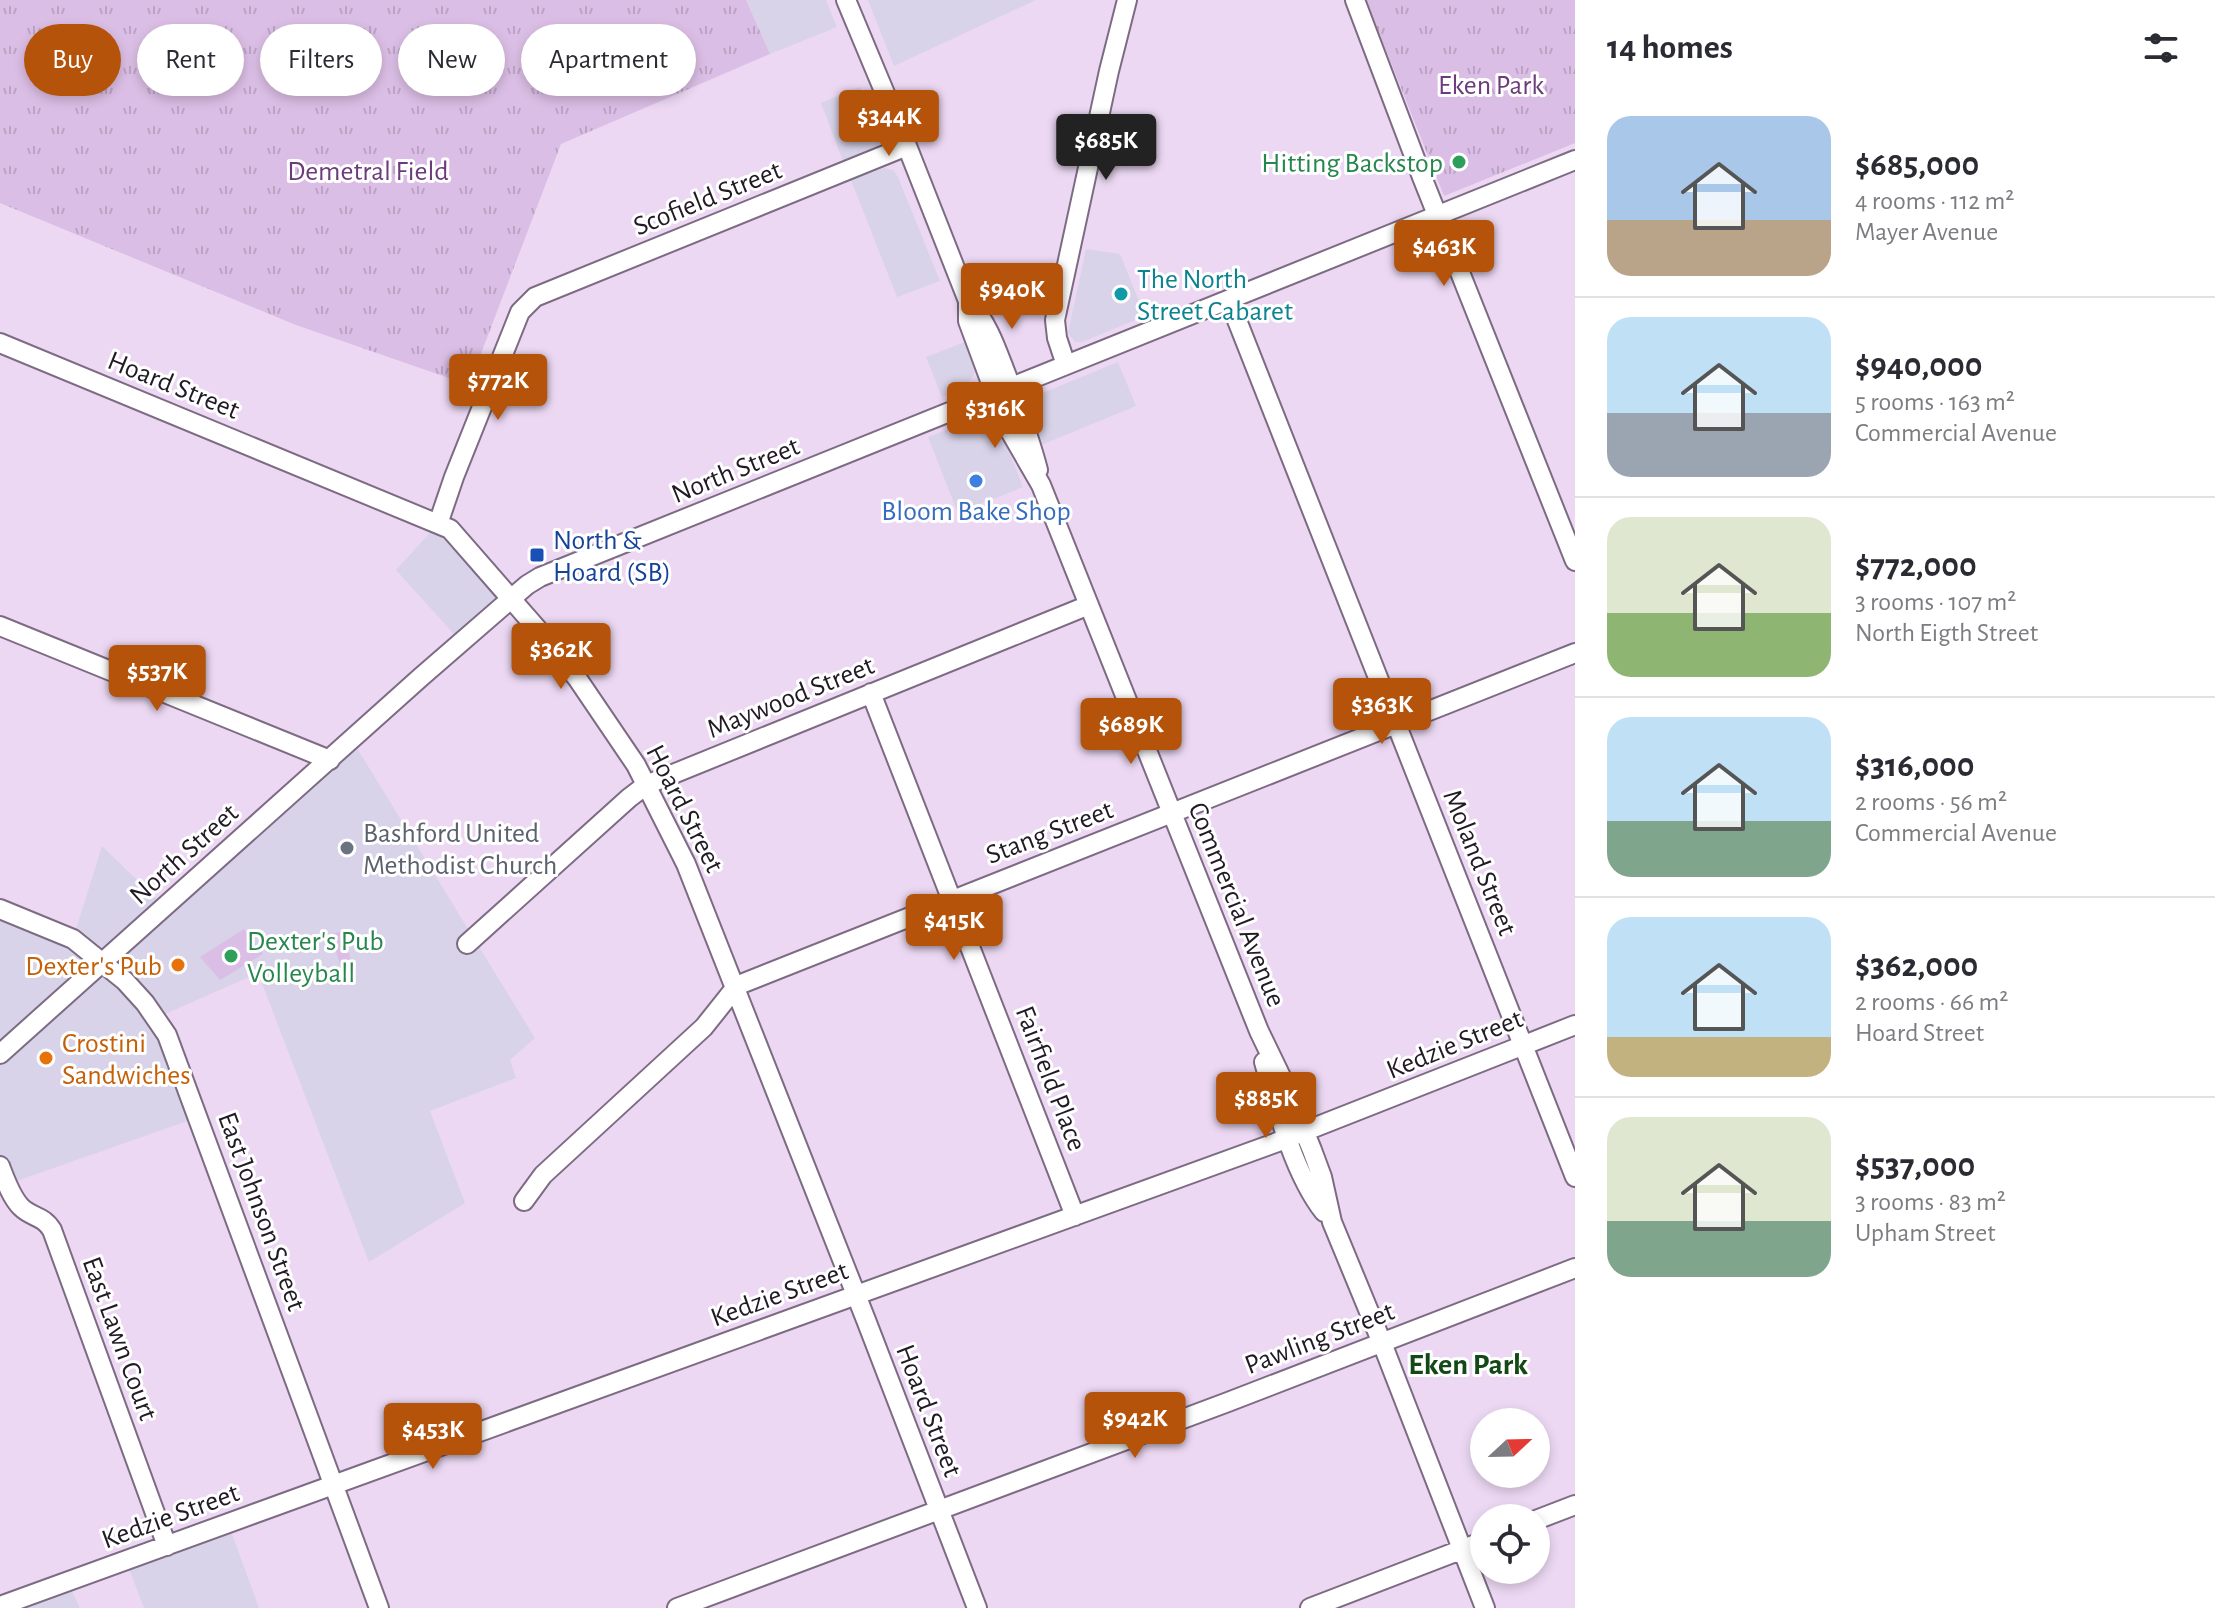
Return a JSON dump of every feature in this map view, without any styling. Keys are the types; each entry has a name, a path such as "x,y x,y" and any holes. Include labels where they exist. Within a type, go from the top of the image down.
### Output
{"street":[{"name":"Commercial Avenue","path":"846,0 968,301 968,321 1003,391 1013,438 1041,485 1259,1031 1273,1095 1296,1135 1308,1185 1332,1222 1485,1608"},
{"path":"1066,365 1055,320 1127,0"},
{"path":"1355,0 1575,561"},
{"name":"Scofield Street","path":"438,524 514,326 529,301 907,146"},
{"name":"North Street","path":"0,1054 511,599 540,577 1575,160"},
{"name":"Moland Street","path":"1229,300 1575,1177"},
{"name":"Hoard Street","path":"0,343 455,533 577,678 606,718 646,785 686,864 977,1608"},
{"name":"Maywood Street","path":"467,944 646,785 1089,605"},
{"path":"0,626 330,760"},
{"name":"Stang Street","path":"524,1201 543,1175 704,1027 735,988 951,899 1575,653"},
{"name":"Fairfield Place","path":"871,693 1075,1216"},
{"name":"East Johnson Street","path":"0,909 73,939 125,981 167,1035 379,1608"},
{"name":"Kedzie Street","path":"0,1606 1296,1135 1575,1025"},
{"name":"East Lawn Court","path":"0,1166 19,1204 46,1220 52,1230 167,1546"},
{"name":"Pawling Street","path":"677,1608 1575,1268"},
{"path":"1550,1515 1575,1505"},
{"path":"1310,1608 1470,1547"}],"shaded area":[{"path":"746,0 826,0 837,27 770,54"},
{"path":"868,0 1036,0 894,66"},
{"path":"860,87 880,140 876,147 843,161 821,103"},
{"path":"884,168 893,170 898,177 940,281 897,297 851,180"},
{"path":"1086,249 1120,254 1145,316 1082,342 1075,342 1068,333"},
{"path":"965,342 975,373 966,386 942,397 926,357"},
{"path":"1118,362 1136,406 1041,445 1027,410 1028,399"},
{"path":"985,415 997,422 1023,487 958,513 928,437"},
{"path":"438,524 511,599 461,642 396,570"},
{"path":"352,740 535,1038 510,1060 516,1078 430,1111 465,1203 369,1262 258,973 156,1018 199,1117 8,1184 0,1166 0,909 73,939 102,846 164,906"},
{"path":"228,1523 259,1608 144,1608 126,1561"},
{"path":"68,1583 80,1608 0,1608"}],"green space":[{"name":"Demetral Field","path":"0,0 746,0 770,54 696,86 696,24 521,24 521,96 672,96 561,144 469,385 296,325 0,203"},
{"name":"Eken Park","path":"1366,0 1575,0 1575,143 1444,196"},
{"name":"Dexter's Pub Volleyball","path":"244,929 263,954 220,980 200,957"},
{"path":"341,931 354,968 343,972 330,935"}],"place":[{"name":"Hitting Backstop","path":"1459,162"},
{"name":"The North Street Cabaret","path":"1121,294"},
{"name":"Bloom Bake Shop","path":"976,481"},
{"name":"North & Hoard (SB)","path":"537,555"},
{"name":"Bashford United Methodist Church","path":"347,848"},
{"name":"Dexter's Pub Volleyball","path":"231,956"},
{"name":"Dexter's Pub","path":"178,965"},
{"name":"Crostini Sandwiches","path":"46,1058"}],"district":[{"name":"Eken Park","path":"1468,1364"}]}
